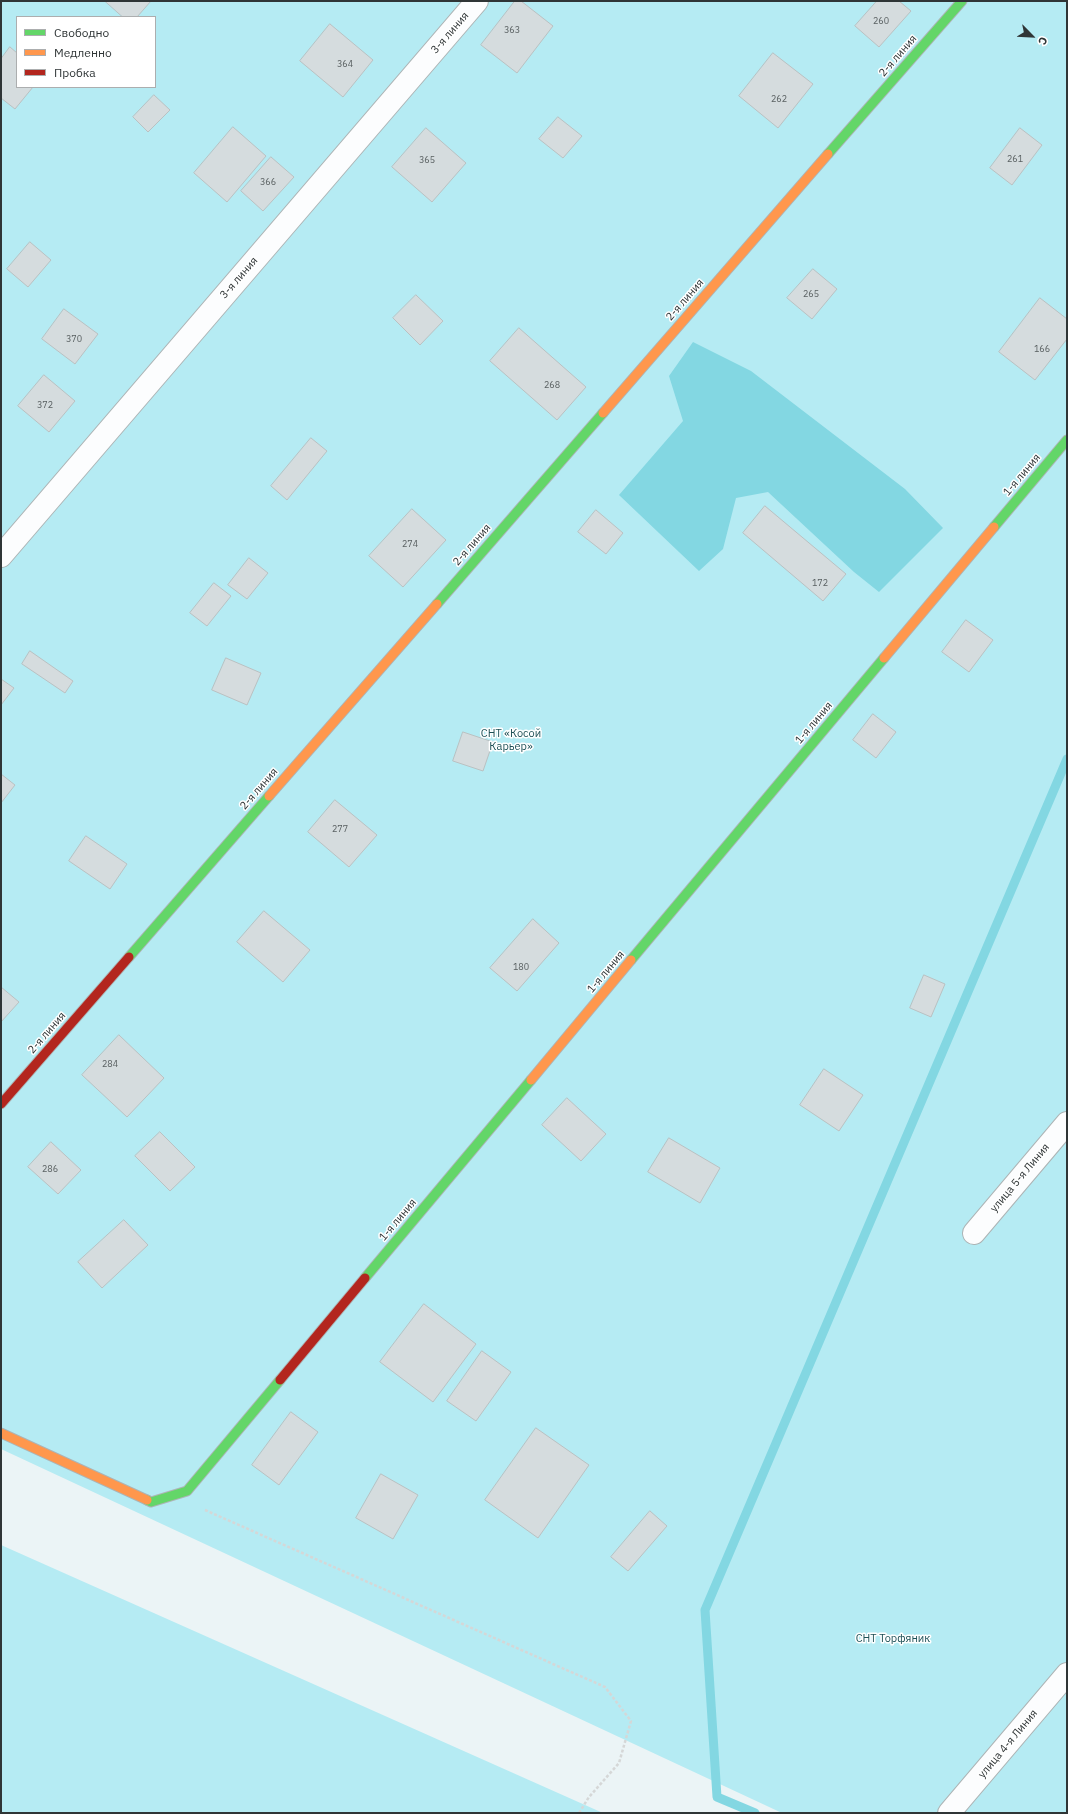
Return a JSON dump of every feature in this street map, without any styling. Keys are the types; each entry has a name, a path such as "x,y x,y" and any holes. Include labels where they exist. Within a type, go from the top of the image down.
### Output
{"street":[{"name":"3-я линия","path":"1,556 477,1"},
{"name":"2-я линия","path":"1,1104 962,1"},
{"name":"1-я линия","path":"187,1491 1067,440"},
{"name":"улица 5-я Линия","path":"974,1233 1067,1123"},
{"path":"1,1433 151,1502 187,1491"},
{"name":"улица 4-я Линия","path":"949,1813 1067,1674"}],"path":[{"path":"187,1491 193,1505 606,1687 631,1721 618,1763 589,1797 579,1813"}],"green space":[{"name":"СНТ «Косой Карьер»","path":"1,1 1067,1 1067,1813 782,1813 1,1449"},
{"path":"1,1545 603,1813 1,1813"}],"shaded area":[{"path":"693,342 751,371 905,489 943,528 879,592 854,572 768,492 736,498 723,549 699,571 619,495 683,421 669,376"}],"building":[{"path":"105,1 151,1 138,16 122,16"},
{"path":"515,1 521,1 553,26 517,73 481,45"},
{"path":"877,1 899,1 911,11 879,47 855,26"},
{"path":"330,24 373,60 343,97 300,61"},
{"path":"10,47 16,52 16,88 32,88 15,109 1,98 1,59"},
{"path":"773,53 813,84 778,128 739,96"},
{"path":"154,95 170,110 148,132 133,117"},
{"path":"558,117 582,136 563,158 539,139"},
{"path":"233,127 266,156 227,202 194,173"},
{"path":"426,128 466,163 432,202 392,167"},
{"path":"1020,128 1042,145 1012,185 990,168"},
{"path":"271,157 294,177 263,211 241,191"},
{"path":"30,242 51,260 28,287 7,269"},
{"path":"813,269 837,289 812,319 787,298"},
{"path":"416,295 443,321 420,345 393,318"},
{"path":"1040,298 1067,319 1067,339 1035,380 999,352"},
{"path":"64,309 98,334 75,364 42,339"},
{"path":"519,328 586,387 557,420 490,361"},
{"path":"44,375 75,401 49,432 18,406"},
{"path":"311,438 327,451 287,500 271,486"},
{"path":"765,506 846,574 823,601 743,533"},
{"path":"412,509 446,540 403,587 369,556"},
{"path":"596,510 623,533 606,554 578,532"},
{"path":"249,558 268,573 247,599 228,585"},
{"path":"214,583 231,596 207,626 190,613"},
{"path":"966,620 993,640 969,672 942,652"},
{"path":"30,651 73,681 65,693 22,664"},
{"path":"226,658 261,673 247,705 212,690"},
{"path":"1,679 14,688 1,705"},
{"path":"873,714 896,732 876,758 853,740"},
{"path":"463,732 493,742 483,771 453,761"},
{"path":"1,774 15,785 1,803"},
{"path":"335,800 377,835 349,867 308,832"},
{"path":"86,836 127,864 110,889 69,861"},
{"path":"264,911 310,950 283,982 237,942"},
{"path":"533,919 559,943 517,991 490,968"},
{"path":"924,975 945,984 931,1017 910,1008"},
{"path":"1,987 19,1002 1,1022"},
{"path":"119,1035 164,1078 127,1117 82,1075"},
{"path":"824,1069 863,1095 839,1131 800,1105"},
{"path":"567,1098 606,1134 581,1161 542,1125"},
{"path":"160,1132 195,1167 170,1191 135,1156"},
{"path":"669,1138 720,1168 700,1203 648,1172"},
{"path":"51,1142 81,1170 58,1194 28,1167"},
{"path":"124,1220 148,1245 102,1288 78,1262"},
{"path":"424,1304 476,1344 433,1402 380,1362"},
{"path":"482,1351 511,1372 476,1421 447,1401"},
{"path":"291,1412 318,1432 279,1485 252,1465"},
{"path":"536,1428 589,1465 538,1538 485,1500"},
{"path":"381,1474 418,1495 393,1539 356,1518"},
{"path":"650,1511 667,1526 628,1571 611,1557"}],"waterway":[{"path":"755,1813 717,1797 705,1610 1067,759"}],"traffic: fast":[{"path":"828,154 962,1"},
{"path":"437,604 603,413"},
{"path":"994,527 1067,440"},
{"path":"631,960 884,658"},
{"path":"129,957 269,796"},
{"path":"365,1278 531,1080"},
{"path":"147,1500 151,1502 187,1491 280,1380"}],"traffic: slow":[{"path":"603,413 828,154"},
{"path":"884,658 994,527"},
{"path":"269,796 437,604"},
{"path":"531,1080 631,960"},
{"path":"1,1433 147,1500"}],"traffic: jam":[{"path":"1,1104 129,957"},
{"path":"280,1380 365,1278"}],"park label":[{"name":"СНТ Торфяник","path":"893,1639"}]}
